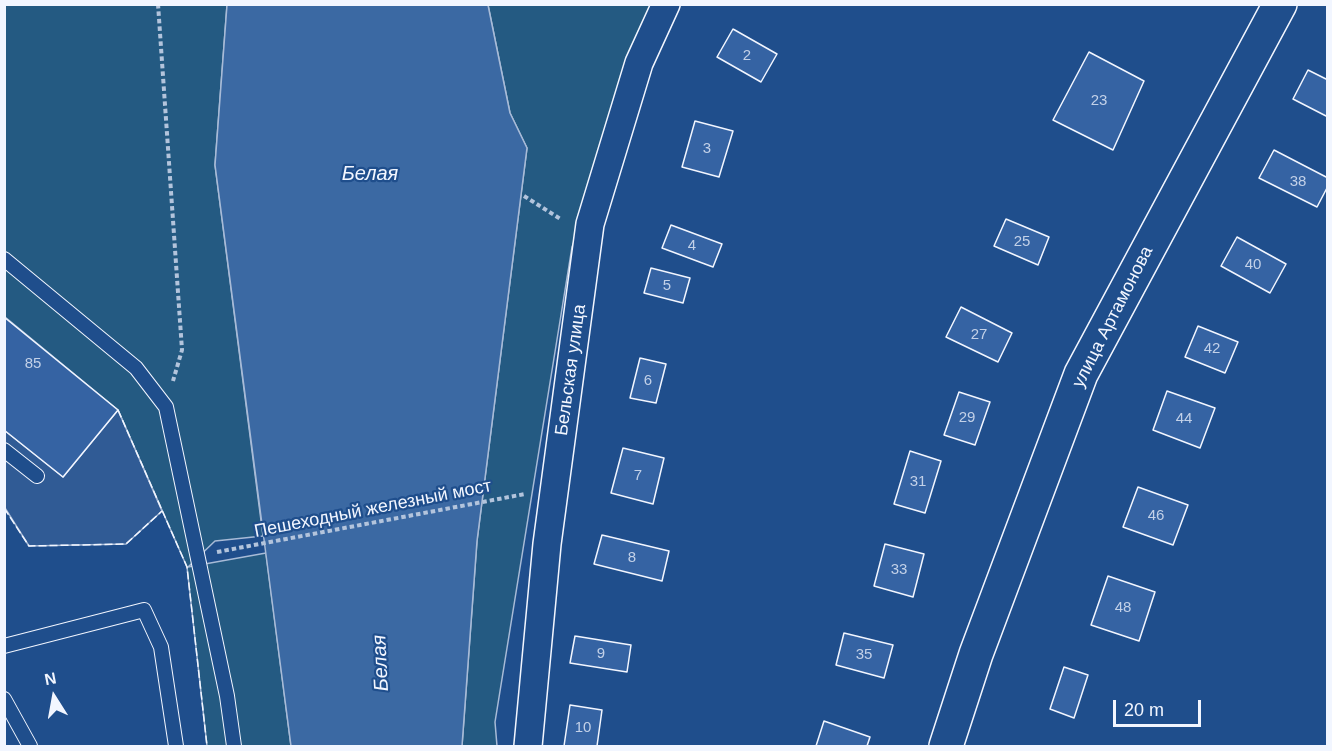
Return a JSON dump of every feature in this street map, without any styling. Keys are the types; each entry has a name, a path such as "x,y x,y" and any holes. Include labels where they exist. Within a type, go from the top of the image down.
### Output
{"street":[{"name":"Бельская улица","path":"528,747 554,488 590,224 639,63 666,4"},
{"name":"улица Артамонова","path":"946,747 976,654 1081,374 1280,4"}],"lane":[{"path":"4,259 136,368 166,407 227,696 234,747"},
{"path":"4,450 37,476"},
{"path":"4,646 144,610 161,646 176,747"},
{"path":"4,699 30,747"}],"path":[{"path":"158,4 182,350 166,407"},
{"path":"524,196 558,219 590,224"},
{"name":"Пешеходный железный мост","path":"198,556 554,488"}],"shaded area":[{"path":"4,5 227,5 215,165 263,536 215,541 188,567 266,553 291,746 207,746 187,567 118,410 5,317"},
{"path":"488,5 660,5 572,247 495,722 497,746 462,746 477,541 527,148 510,113"},
{"path":"118,410 162,511 126,544 29,546 5,508 4,430 63,477"}],"water":[{"name":"Белая","path":"227,5 488,5 510,113 527,148 477,541 462,746 291,746 215,165"}],"building":[{"path":"733,29 777,54 761,82 717,57"},
{"path":"1089,52 1144,81 1113,150 1053,120"},
{"path":"1308,70 1328,80 1328,117 1293,99"},
{"path":"695,121 733,131 719,177 682,167"},
{"path":"1274,150 1328,178 1328,186 1317,207 1259,178"},
{"path":"1006,219 1049,237 1038,265 994,246"},
{"path":"671,225 722,244 713,267 662,248"},
{"path":"1237,237 1286,264 1270,293 1221,266"},
{"path":"651,268 690,278 683,303 644,293"},
{"path":"961,307 1012,333 998,362 946,337"},
{"path":"4,317 118,410 63,477 4,430"},
{"path":"1198,326 1238,342 1225,373 1185,357"},
{"path":"640,358 666,364 656,403 630,398"},
{"path":"1167,391 1215,408 1200,448 1153,430"},
{"path":"959,392 990,402 975,445 944,435"},
{"path":"623,448 664,458 653,504 611,493"},
{"path":"910,451 941,461 925,513 894,504"},
{"path":"1138,487 1188,505 1173,545 1123,527"},
{"path":"602,535 669,551 662,581 594,564"},
{"path":"885,544 924,554 913,597 874,586"},
{"path":"1108,576 1155,592 1139,641 1091,625"},
{"path":"844,633 893,645 884,678 836,665"},
{"path":"575,636 631,645 627,672 570,663"},
{"path":"1064,667 1088,675 1074,718 1050,709"},
{"path":"570,705 602,710 597,746 564,746"},
{"path":"824,721 870,737 867,746 816,746"}],"fence":[{"path":"118,410 187,567 207,746"},
{"path":"4,508 29,546 126,544 162,511"}]}
